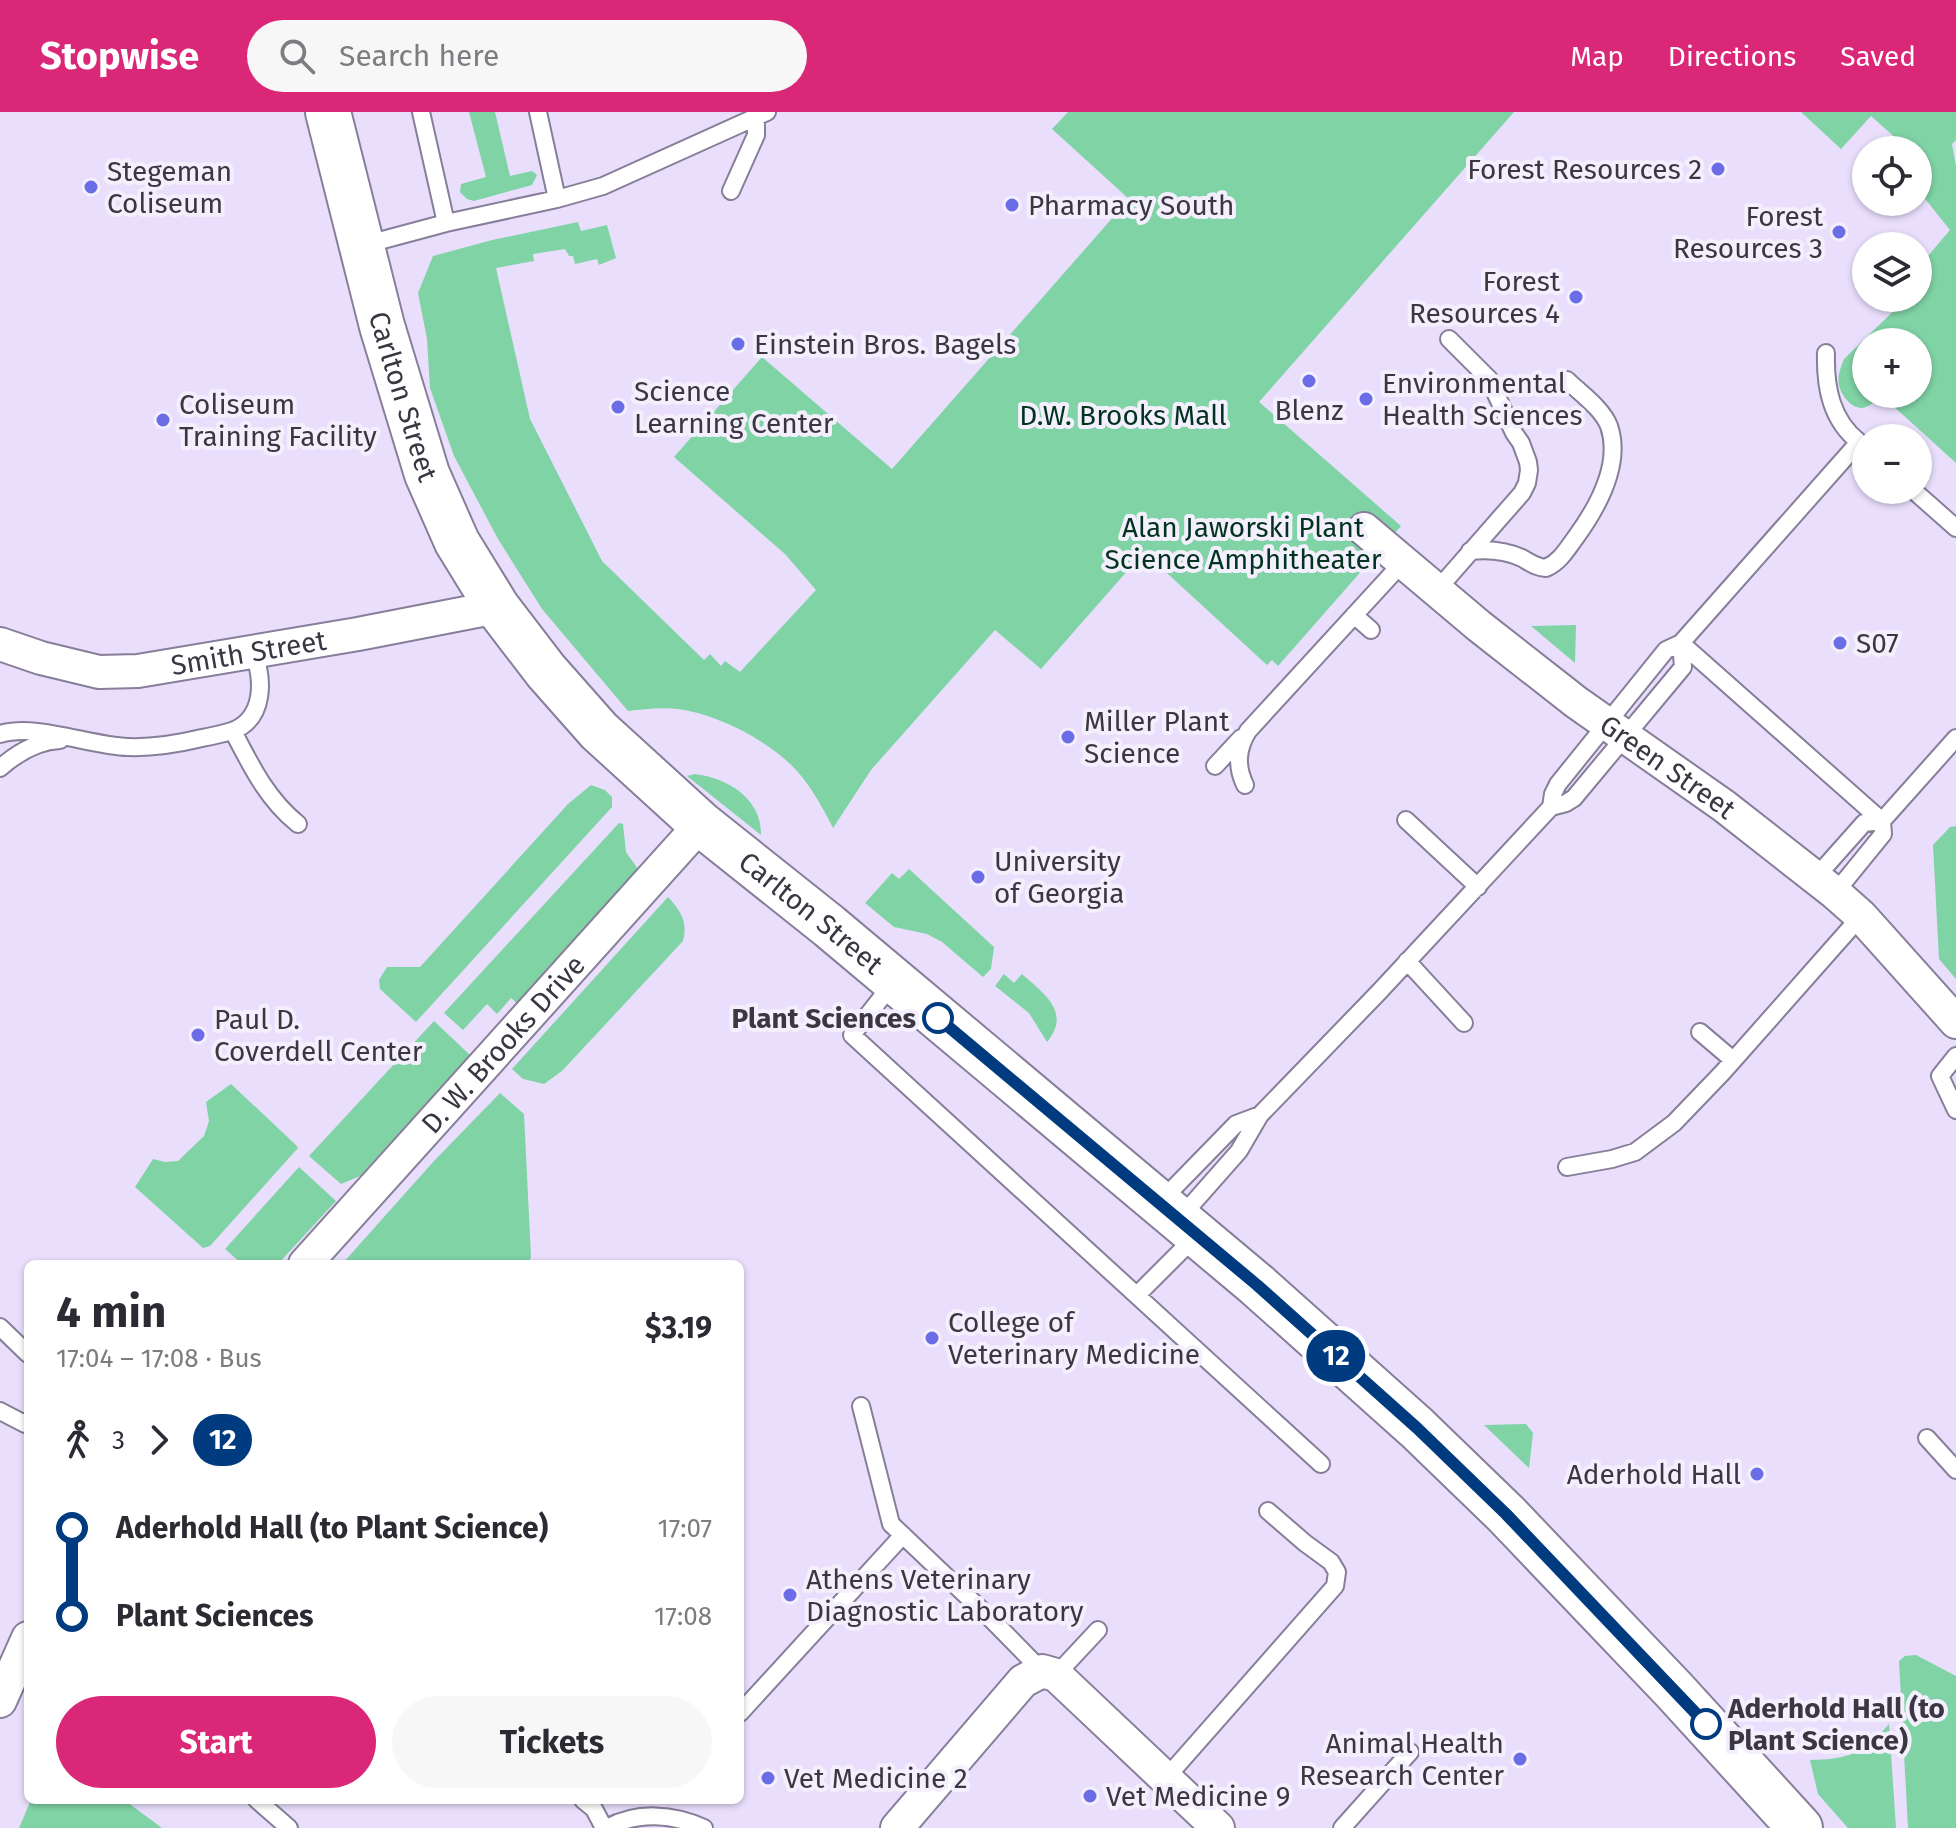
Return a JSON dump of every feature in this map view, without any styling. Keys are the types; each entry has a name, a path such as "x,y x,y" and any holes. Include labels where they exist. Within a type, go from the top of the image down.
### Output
{"street":[{"name":"Carlton Street","path":"328,112 382,326 427,474 457,542 497,607 546,671 599,731 701,824 829,926 1257,1285 1417,1428 1497,1505 1673,1689 1800,1828"},
{"name":"Green Street","path":"1364,529 1479,626 1615,731 1724,806 1825,885 1861,916 1956,1022"},
{"name":"Smith Street","path":"0,644 99,672 138,671 497,607"},
{"name":"D. W. Brooks Drive","path":"309,1260 701,824"},
{"path":"0,1701 24,1647"},
{"path":"897,1828 1023,1681 1049,1673 1218,1828"}],"lane":[{"path":"421,112 446,223"},
{"path":"538,112 557,199"},
{"path":"361,245 603,186 762,115"},
{"path":"731,191 762,115"},
{"path":"1437,590 1522,493 1527,483 1528,462 1489,379 1449,339"},
{"path":"1826,353 1825,371 1830,402 1852,434"},
{"path":"1470,551 1502,552 1520,557 1535,567 1546,568 1566,551 1592,512 1608,477 1612,441 1602,415 1567,380"},
{"path":"1615,731 1666,650 1681,643 1852,456"},
{"path":"1929,504 1956,528"},
{"path":"1215,766 1404,561"},
{"path":"1354,615 1371,630"},
{"path":"1178,1219 1239,1151 1260,1115 1551,807 1558,784 1683,667 1681,643"},
{"path":"1681,643 1882,821 1883,834 1825,885"},
{"path":"0,734 29,732 127,747 156,747 233,731 244,725 259,704 259,677 253,652"},
{"path":"1245,785 1238,760 1240,747 1249,730"},
{"path":"233,731 264,788 283,812 298,824"},
{"path":"1825,885 1864,823 1882,821 1956,738"},
{"path":"0,768 37,745 70,739"},
{"path":"0,754 37,745"},
{"path":"1406,820 1478,887"},
{"path":"1567,1167 1635,1152 1674,1123 1861,916"},
{"path":"1407,961 1464,1023"},
{"path":"894,982 852,1035 1321,1464"},
{"path":"1700,1032 1733,1060"},
{"path":"1950,1069 1956,1110"},
{"path":"1137,1295 1178,1219 1236,1124 1260,1115"},
{"path":"0,1327 24,1350"},
{"path":"861,1406 891,1524 990,1618 1049,1673 1098,1630"},
{"path":"0,1411 24,1423"},
{"path":"1927,1438 1956,1470"},
{"path":"1166,1778 1335,1586 1337,1572 1331,1562 1268,1511"},
{"path":"744,1709 903,1535"},
{"path":"1342,1828 1410,1752"},
{"path":"262,1804 289,1828"},
{"path":"588,1804 606,1828 645,1816 676,1819 704,1828"},
{"path":"645,1816 656,1804"}],"green space":[{"path":"469,112 495,112 510,176 532,171 537,175 532,185 474,201 460,192 461,184 486,177"},
{"name":"D.W. Brooks Mall","path":"1068,112 1514,112 1259,402 1401,526 1278,666 1272,660 1267,665 1144,552 1041,669 995,630 871,770 833,828 817,798 797,771 758,740 726,723 693,712 665,708 628,711 542,609 498,539 454,456 430,388 427,339 418,293 433,256 578,222 581,231 607,225 616,258 599,265 597,259 575,264 573,256 569,256 565,249 533,254 534,261 496,268 530,419 602,561 704,660 710,654 721,666 725,661 740,672 816,590 785,554 674,457 762,357 892,469 1129,199 1052,129"},
{"path":"1801,112 1956,112 1956,140 1952,144 1956,166 1956,463 1932,441 1932,424 1913,424 1895,408 1932,408 1932,328 1876,328 1893,312 1932,312 1932,251 1950,230 1932,208 1932,136 1893,136 1871,116 1841,149"},
{"path":"1852,351 1852,404 1840,389 1839,375 1844,359"},
{"path":"1576,625 1575,663 1531,626"},
{"path":"695,774 719,780 741,792 756,811 761,835 687,776"},
{"path":"591,785 605,790 612,797 612,807 416,1022 380,989 379,980 387,967 420,967 568,804"},
{"path":"619,823 623,824 626,852 638,869 519,1005 511,998 497,1014 487,1004 463,1030 444,1013"},
{"path":"1956,826 1956,979 1939,959 1933,845 1950,827"},
{"path":"909,869 994,947 991,969 983,977 942,942 927,934 894,927 865,903 892,873 899,879"},
{"path":"668,897 682,917 685,928 683,941 562,1071 544,1084 523,1079 512,1069"},
{"path":"1004,974 1014,983 1022,974 1052,1004 1057,1021 1047,1042 1029,1013 995,986"},
{"path":"434,1021 470,1055 360,1176 341,1184 309,1156"},
{"path":"231,1084 298,1148 210,1246 203,1248 135,1187 153,1159 178,1161 204,1136 209,1121 206,1102"},
{"path":"500,1093 524,1114 530,1260 346,1260"},
{"path":"299,1167 336,1201 282,1260 237,1260 225,1249"},
{"path":"1526,1424 1533,1433 1529,1468 1484,1425"},
{"path":"1916,1655 1956,1676 1956,1828 1908,1828 1899,1661 1905,1656"},
{"path":"1889,1724 1896,1828 1848,1828 1818,1794 1810,1760 1854,1753"},
{"path":"29,1804 130,1804 162,1828 19,1828"}],"bus line":[{"name":"12","path":"938,1018 1257,1285 1417,1428 1506,1514 1706,1724"}],"place":[{"name":"Forest Resources 2","path":"1718,169"},
{"name":"Stegeman Coliseum","path":"91,187"},
{"name":"Pharmacy South","path":"1012,205"},
{"name":"Forest Resources 3","path":"1839,232"},
{"name":"Forest Resources 4","path":"1576,297"},
{"name":"Einstein Bros. Bagels","path":"738,344"},
{"name":"Blenz","path":"1309,381"},
{"name":"Environmental Health Sciences","path":"1366,399"},
{"name":"Science Learning Center","path":"618,407"},
{"name":"Coliseum Training Facility","path":"163,420"},
{"name":"S07","path":"1840,643"},
{"name":"Miller Plant Science","path":"1068,737"},
{"name":"University of Georgia","path":"978,877"},
{"name":"Plant Sciences","path":"938,1018"},
{"name":"Paul D. Coverdell Center","path":"198,1035"},
{"name":"College of Veterinary Medicine","path":"932,1338"},
{"name":"Aderhold Hall","path":"1757,1474"},
{"name":"Athens Veterinary Diagnostic Laboratory","path":"790,1595"},
{"name":"Aderhold Hall (to Plant Science)","path":"1706,1724"},
{"name":"Animal Health Research Center","path":"1520,1759"},
{"name":"Vet Medicine 2","path":"768,1778"},
{"name":"Vet Medicine 9","path":"1090,1796"}],"park label":[{"name":"Alan Jaworski Plant Science Amphitheater","path":"1243,543"}]}
